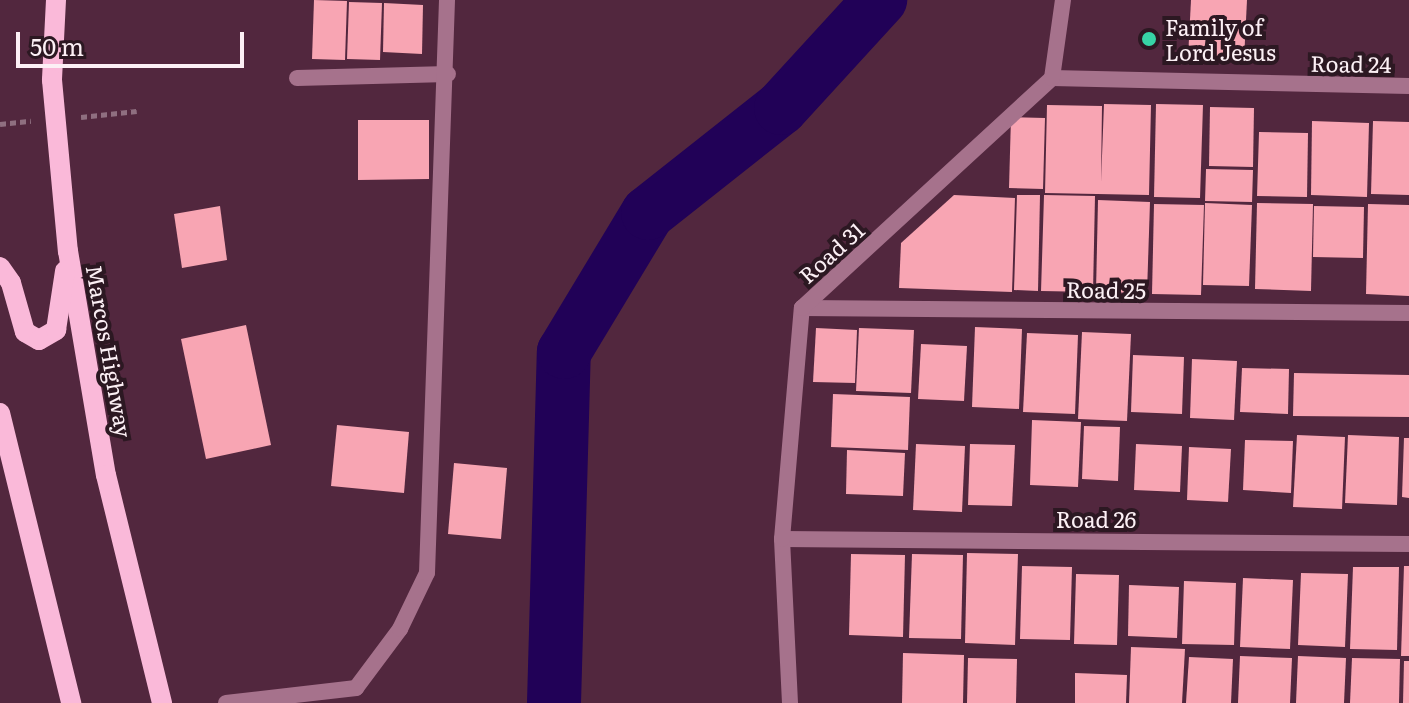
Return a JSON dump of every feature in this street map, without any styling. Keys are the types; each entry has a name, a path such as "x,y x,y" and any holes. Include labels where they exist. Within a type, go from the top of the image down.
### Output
{"main road":[{"name":"Marcos Highway","path":"56,0 52,80 68,251 106,475 162,703"},
{"path":"0,267 11,283 25,332 39,340 56,330 68,251"},
{"path":"0,413 71,703"}],"street":[{"path":"226,703 354,696 400,629 427,573 448,74 447,0"},
{"path":"1052,78 1063,0"},
{"path":"297,78 448,74"},
{"name":"Road 24","path":"1052,78 1409,86"},
{"name":"Road 31","path":"790,703 782,539 802,308 1052,78"},
{"name":"Road 25","path":"802,308 1409,313"},
{"name":"Road 26","path":"782,539 1409,544"}],"building":[{"path":"314,0 347,1 345,60 312,59"},
{"path":"1191,0 1247,0 1244,60 1188,58"},
{"path":"349,2 382,3 380,60 347,59"},
{"path":"384,3 423,5 422,54 383,52"},
{"path":"1104,104 1151,105 1149,195 1045,193 1047,105 1102,106 1101,182"},
{"path":"1156,104 1203,105 1200,198 1154,197"},
{"path":"1210,107 1254,108 1253,167 1209,166"},
{"path":"1011,117 1045,118 1043,189 1009,188"},
{"path":"358,120 429,120 429,179 358,180"},
{"path":"1312,121 1369,123 1367,197 1311,195"},
{"path":"1373,121 1409,122 1409,195 1371,194"},
{"path":"1259,132 1308,133 1307,197 1257,196"},
{"path":"1206,169 1253,170 1252,202 1205,201"},
{"path":"954,195 1015,198 1012,292 899,288 901,243"},
{"path":"1017,195 1040,195 1038,291 1014,290"},
{"path":"1044,195 1095,196 1093,292 1041,291"},
{"path":"1098,200 1150,202 1147,293 1096,292"},
{"path":"1205,203 1252,205 1249,286 1203,285"},
{"path":"1257,203 1313,204 1311,291 1255,289"},
{"path":"1154,204 1204,205 1201,295 1152,294"},
{"path":"1368,204 1409,205 1409,296 1366,294"},
{"path":"220,206 227,260 182,268 174,214"},
{"path":"1314,206 1364,207 1363,258 1313,257"},
{"path":"246,325 271,445 206,459 181,339"},
{"path":"975,327 1022,329 1019,409 972,407"},
{"path":"816,328 857,330 855,383 813,382"},
{"path":"859,328 914,330 911,393 856,391"},
{"path":"1082,332 1131,334 1127,421 1078,419"},
{"path":"1027,333 1078,335 1075,414 1023,412"},
{"path":"921,344 967,346 964,401 918,399"},
{"path":"1133,355 1184,357 1182,414 1131,412"},
{"path":"1192,359 1237,361 1234,420 1190,418"},
{"path":"1242,368 1289,369 1288,414 1240,412"},
{"path":"1294,373 1409,375 1409,417 1293,416"},
{"path":"833,394 910,397 908,450 831,447"},
{"path":"1032,420 1081,422 1078,487 1030,485"},
{"path":"337,425 409,432 404,493 331,486"},
{"path":"1084,426 1120,427 1118,481 1082,479"},
{"path":"1297,435 1345,437 1342,509 1293,507"},
{"path":"1348,435 1399,437 1397,505 1345,503"},
{"path":"1404,438 1409,438 1409,498 1402,497"},
{"path":"1245,440 1293,441 1291,493 1243,490"},
{"path":"916,444 965,446 962,512 913,510"},
{"path":"970,444 1015,445 1012,506 968,505"},
{"path":"1136,444 1182,446 1180,492 1134,490"},
{"path":"1189,447 1231,449 1228,502 1187,500"},
{"path":"847,450 905,453 903,496 846,494"},
{"path":"454,463 507,468 501,539 448,534"},
{"path":"967,553 1018,554 1015,645 965,643"},
{"path":"851,554 905,555 903,637 849,635"},
{"path":"912,554 963,555 961,639 909,638"},
{"path":"1022,566 1072,567 1070,640 1020,639"},
{"path":"1404,566 1409,566 1409,656 1401,656"},
{"path":"1353,567 1399,567 1397,650 1350,649"},
{"path":"1301,573 1348,574 1345,647 1298,645"},
{"path":"1076,574 1119,575 1117,645 1074,644"},
{"path":"1243,578 1293,580 1290,649 1240,647"},
{"path":"1184,581 1236,583 1234,645 1182,644"},
{"path":"1129,585 1179,587 1177,638 1128,636"},
{"path":"1131,647 1185,649 1182,703 1129,703"},
{"path":"903,653 964,655 963,703 902,703"},
{"path":"1240,656 1292,658 1290,703 1238,703"},
{"path":"1298,656 1346,658 1344,703 1296,703"},
{"path":"1189,657 1233,659 1231,703 1186,703"},
{"path":"968,658 1017,659 1016,703 967,703"},
{"path":"1352,658 1400,659 1399,703 1350,703"},
{"path":"1404,661 1409,661 1409,703 1403,703"},
{"path":"1075,673 1127,675 1126,703 1075,703"}],"waterway":[{"path":"554,703 564,352 648,213 781,108 880,0"}],"place":[{"name":"Family of Lord Jesus","path":"1149,39"}]}
